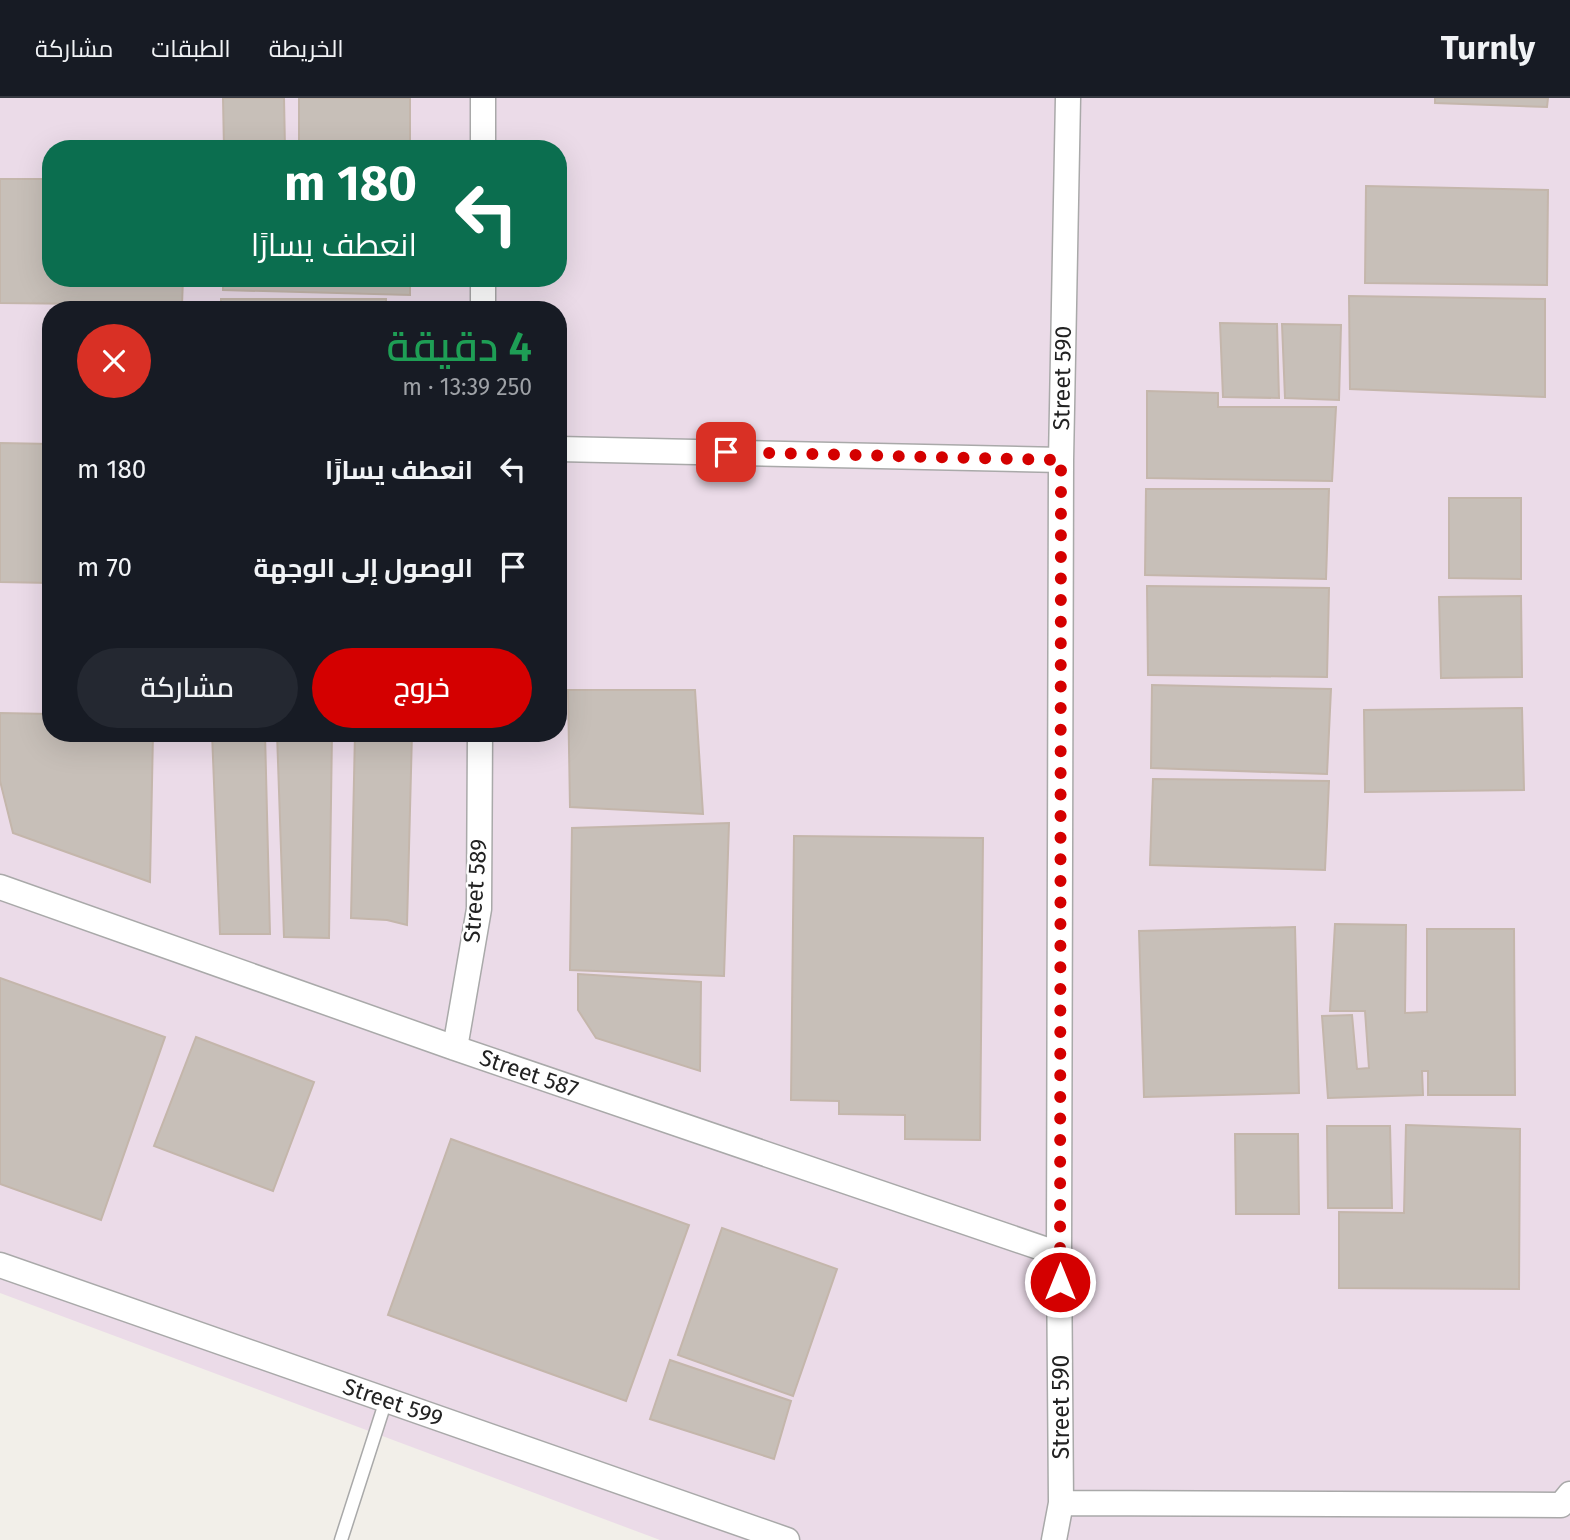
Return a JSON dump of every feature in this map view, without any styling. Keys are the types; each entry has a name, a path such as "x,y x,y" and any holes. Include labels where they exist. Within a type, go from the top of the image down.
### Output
{"street":[{"path":"483,98 483,140"},
{"name":"Street 590","path":"1054,1540 1061,1503 1061,460 1068,98"},
{"path":"567,449 1061,460"},
{"name":"Street 589","path":"455,1048 479,909 480,742"},
{"name":"Street 587","path":"0,887 455,1048 1059,1254"},
{"name":"Street 599","path":"0,1265 787,1540"},
{"path":"1061,1503 1561,1505 1570,1494"}],"lane":[{"path":"341,1540 386,1400"}],"shaded area":[{"path":"0,98 1570,98 1570,1540 660,1540 0,1293"}],"building":[{"path":"223,98 284,98 285,140 224,140"},
{"path":"299,98 410,98 410,140 299,140"},
{"path":"1435,98 1548,98 1547,107 1435,103"},
{"path":"0,179 42,179 42,287 183,287 182,301 0,303"},
{"path":"1366,186 1548,190 1547,285 1365,283"},
{"path":"223,287 410,287 410,295 223,290"},
{"path":"1349,296 1545,299 1545,397 1350,389"},
{"path":"221,299 386,299 386,301"},
{"path":"1220,323 1277,324 1279,398 1223,397"},
{"path":"1282,324 1341,325 1339,400 1285,398"},
{"path":"1147,391 1218,393 1218,407 1336,407 1332,481 1147,478"},
{"path":"0,443 42,444 42,583 0,582"},
{"path":"1146,489 1329,489 1326,579 1145,575"},
{"path":"1449,498 1521,498 1521,579 1449,578"},
{"path":"1147,586 1329,588 1327,677 1148,675"},
{"path":"1521,596 1522,677 1441,678 1439,597"},
{"path":"1152,685 1331,689 1327,774 1151,768"},
{"path":"568,690 695,690 703,814 570,807"},
{"path":"1522,708 1524,790 1365,792 1364,710"},
{"path":"0,713 42,714 42,742 153,742 150,882 13,833 0,781"},
{"path":"212,742 265,742 270,934 220,934"},
{"path":"277,742 332,742 329,938 284,937"},
{"path":"355,742 412,742 407,925 387,920 351,918"},
{"path":"1153,779 1329,781 1325,870 1150,865"},
{"path":"729,823 724,976 570,970 572,828"},
{"path":"794,836 983,838 980,1140 905,1139 905,1115 839,1114 839,1101 791,1100"},
{"path":"1335,924 1406,925 1405,1013 1427,1012 1427,929 1514,929 1515,1095 1428,1095 1428,1071 1422,1071 1423,1095 1328,1098 1322,1016 1352,1015 1357,1069 1369,1068 1365,1011 1330,1011"},
{"path":"1295,927 1299,1093 1144,1097 1139,931"},
{"path":"578,974 701,982 700,1071 596,1038 578,1010"},
{"path":"0,978 165,1037 101,1220 0,1184"},
{"path":"196,1037 314,1082 273,1191 154,1146"},
{"path":"1406,1125 1520,1129 1519,1289 1339,1288 1339,1212 1404,1213"},
{"path":"1327,1126 1390,1126 1392,1208 1328,1208"},
{"path":"1235,1134 1298,1134 1299,1214 1236,1214"},
{"path":"451,1139 689,1225 626,1401 388,1315"},
{"path":"722,1228 837,1269 793,1396 678,1355"},
{"path":"670,1360 791,1401 774,1459 650,1419"}],"route":[{"path":"726,452 1061,460 1060,1282"}]}
